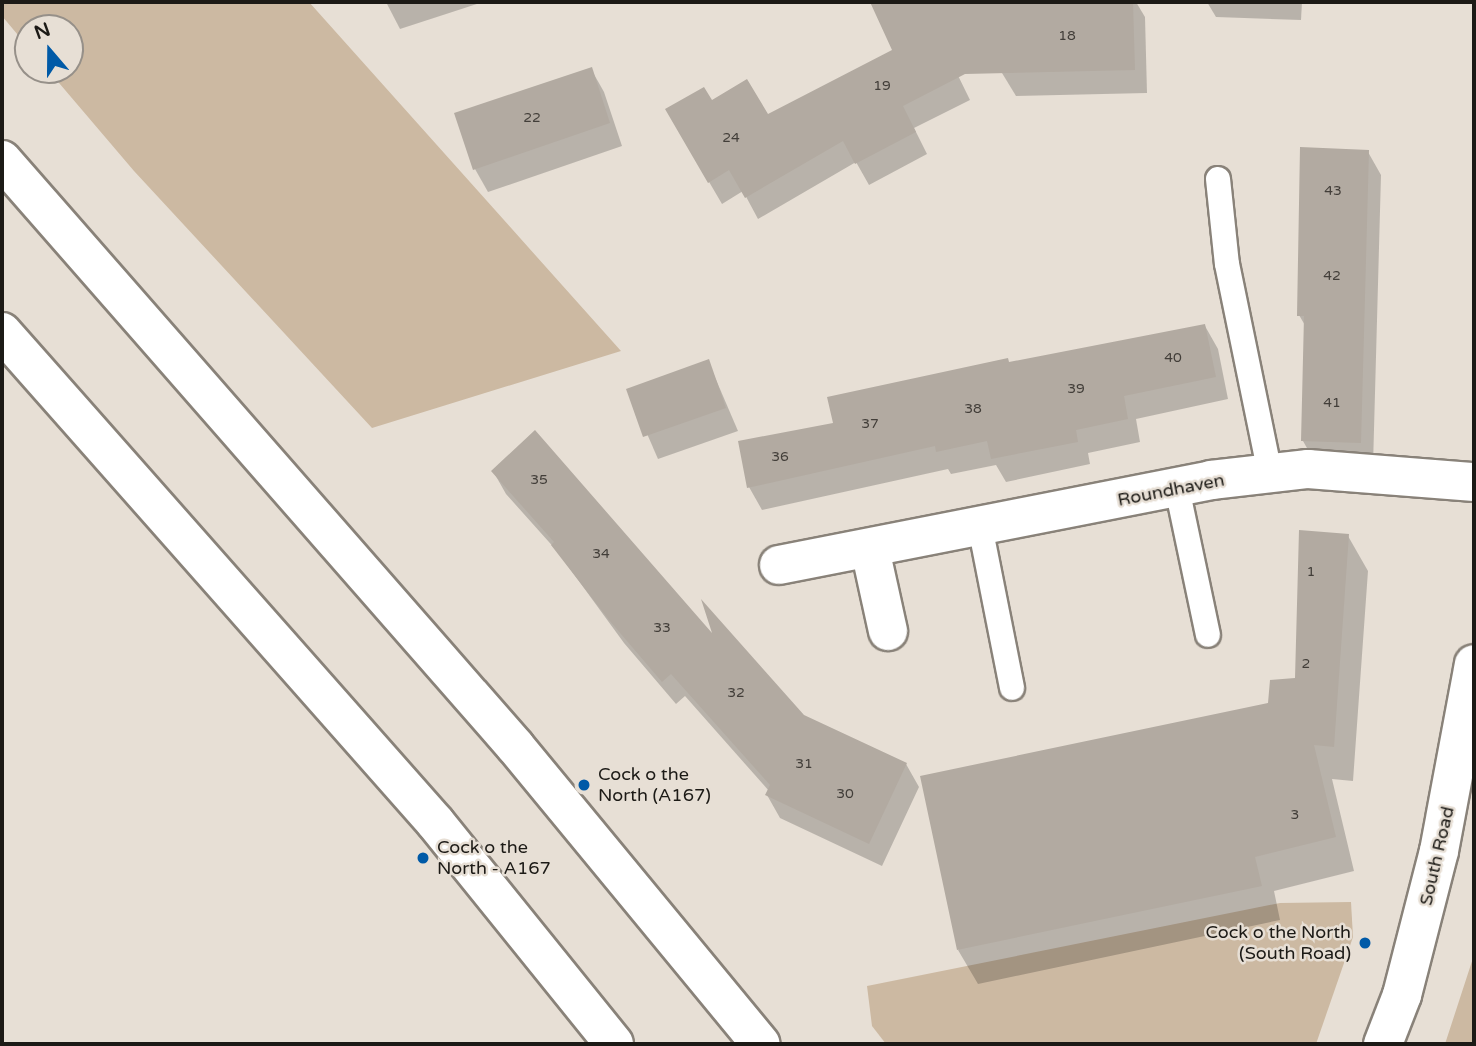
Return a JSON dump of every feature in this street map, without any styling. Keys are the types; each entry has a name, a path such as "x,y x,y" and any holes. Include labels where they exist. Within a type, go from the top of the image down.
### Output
{"main road":[{"path":"2,160 515,746 761,1044"},
{"path":"2,332 435,822 614,1044"},
{"name":"Roundhaven","path":"779,565 1177,488 1270,473 1308,469 1474,482"},
{"path":"870,549 888,631"},
{"name":"South Road","path":"1383,1044 1402,995 1440,851 1472,711 1474,664"}],"lane":[{"path":"1218,179 1227,264 1270,473"},
{"path":"1177,488 1208,635"},
{"path":"980,527 1012,688"}],"shaded area":[{"path":"2,2 309,2 621,351 372,428 134,171 60,84 84,84 84,14 14,14 14,30 2,16"},
{"path":"1351,902 1353,937 1316,1044 886,1044 872,1026 867,986 1280,903"},
{"path":"1474,955 1474,1044 1445,1044"}],"building":[{"path":"870,2 1133,2 1135,70 965,74 903,106 916,132 855,164 843,141 745,198 729,170 708,183 665,109 704,87 712,100 747,79 768,114 892,50"},
{"path":"592,67 610,123 473,170 454,113"},
{"path":"1300,147 1369,150 1361,443 1301,441 1304,316 1297,316"},
{"path":"1205,324 1216,377 1124,396 1128,419 1076,430 1078,442 991,459 987,441 936,452 935,446 747,488 738,441 833,423 827,397 1008,358 1009,362"},
{"path":"709,359 726,408 643,437 626,389"},
{"path":"535,430 712,633 701,599 804,715 907,763 869,844 765,795 770,785 671,674 662,682 609,620 551,545 554,542 491,471"},
{"path":"1299,530 1349,534 1334,747 1314,745 1336,837 1255,857 1262,886 957,950 920,776 1268,703 1270,680 1295,678"}],"place":[{"name":"Cock o the North (A167)","path":"584,785"},
{"name":"Cock o the North - A167","path":"423,858"},
{"name":"Cock o the North (South Road)","path":"1365,943"}]}
